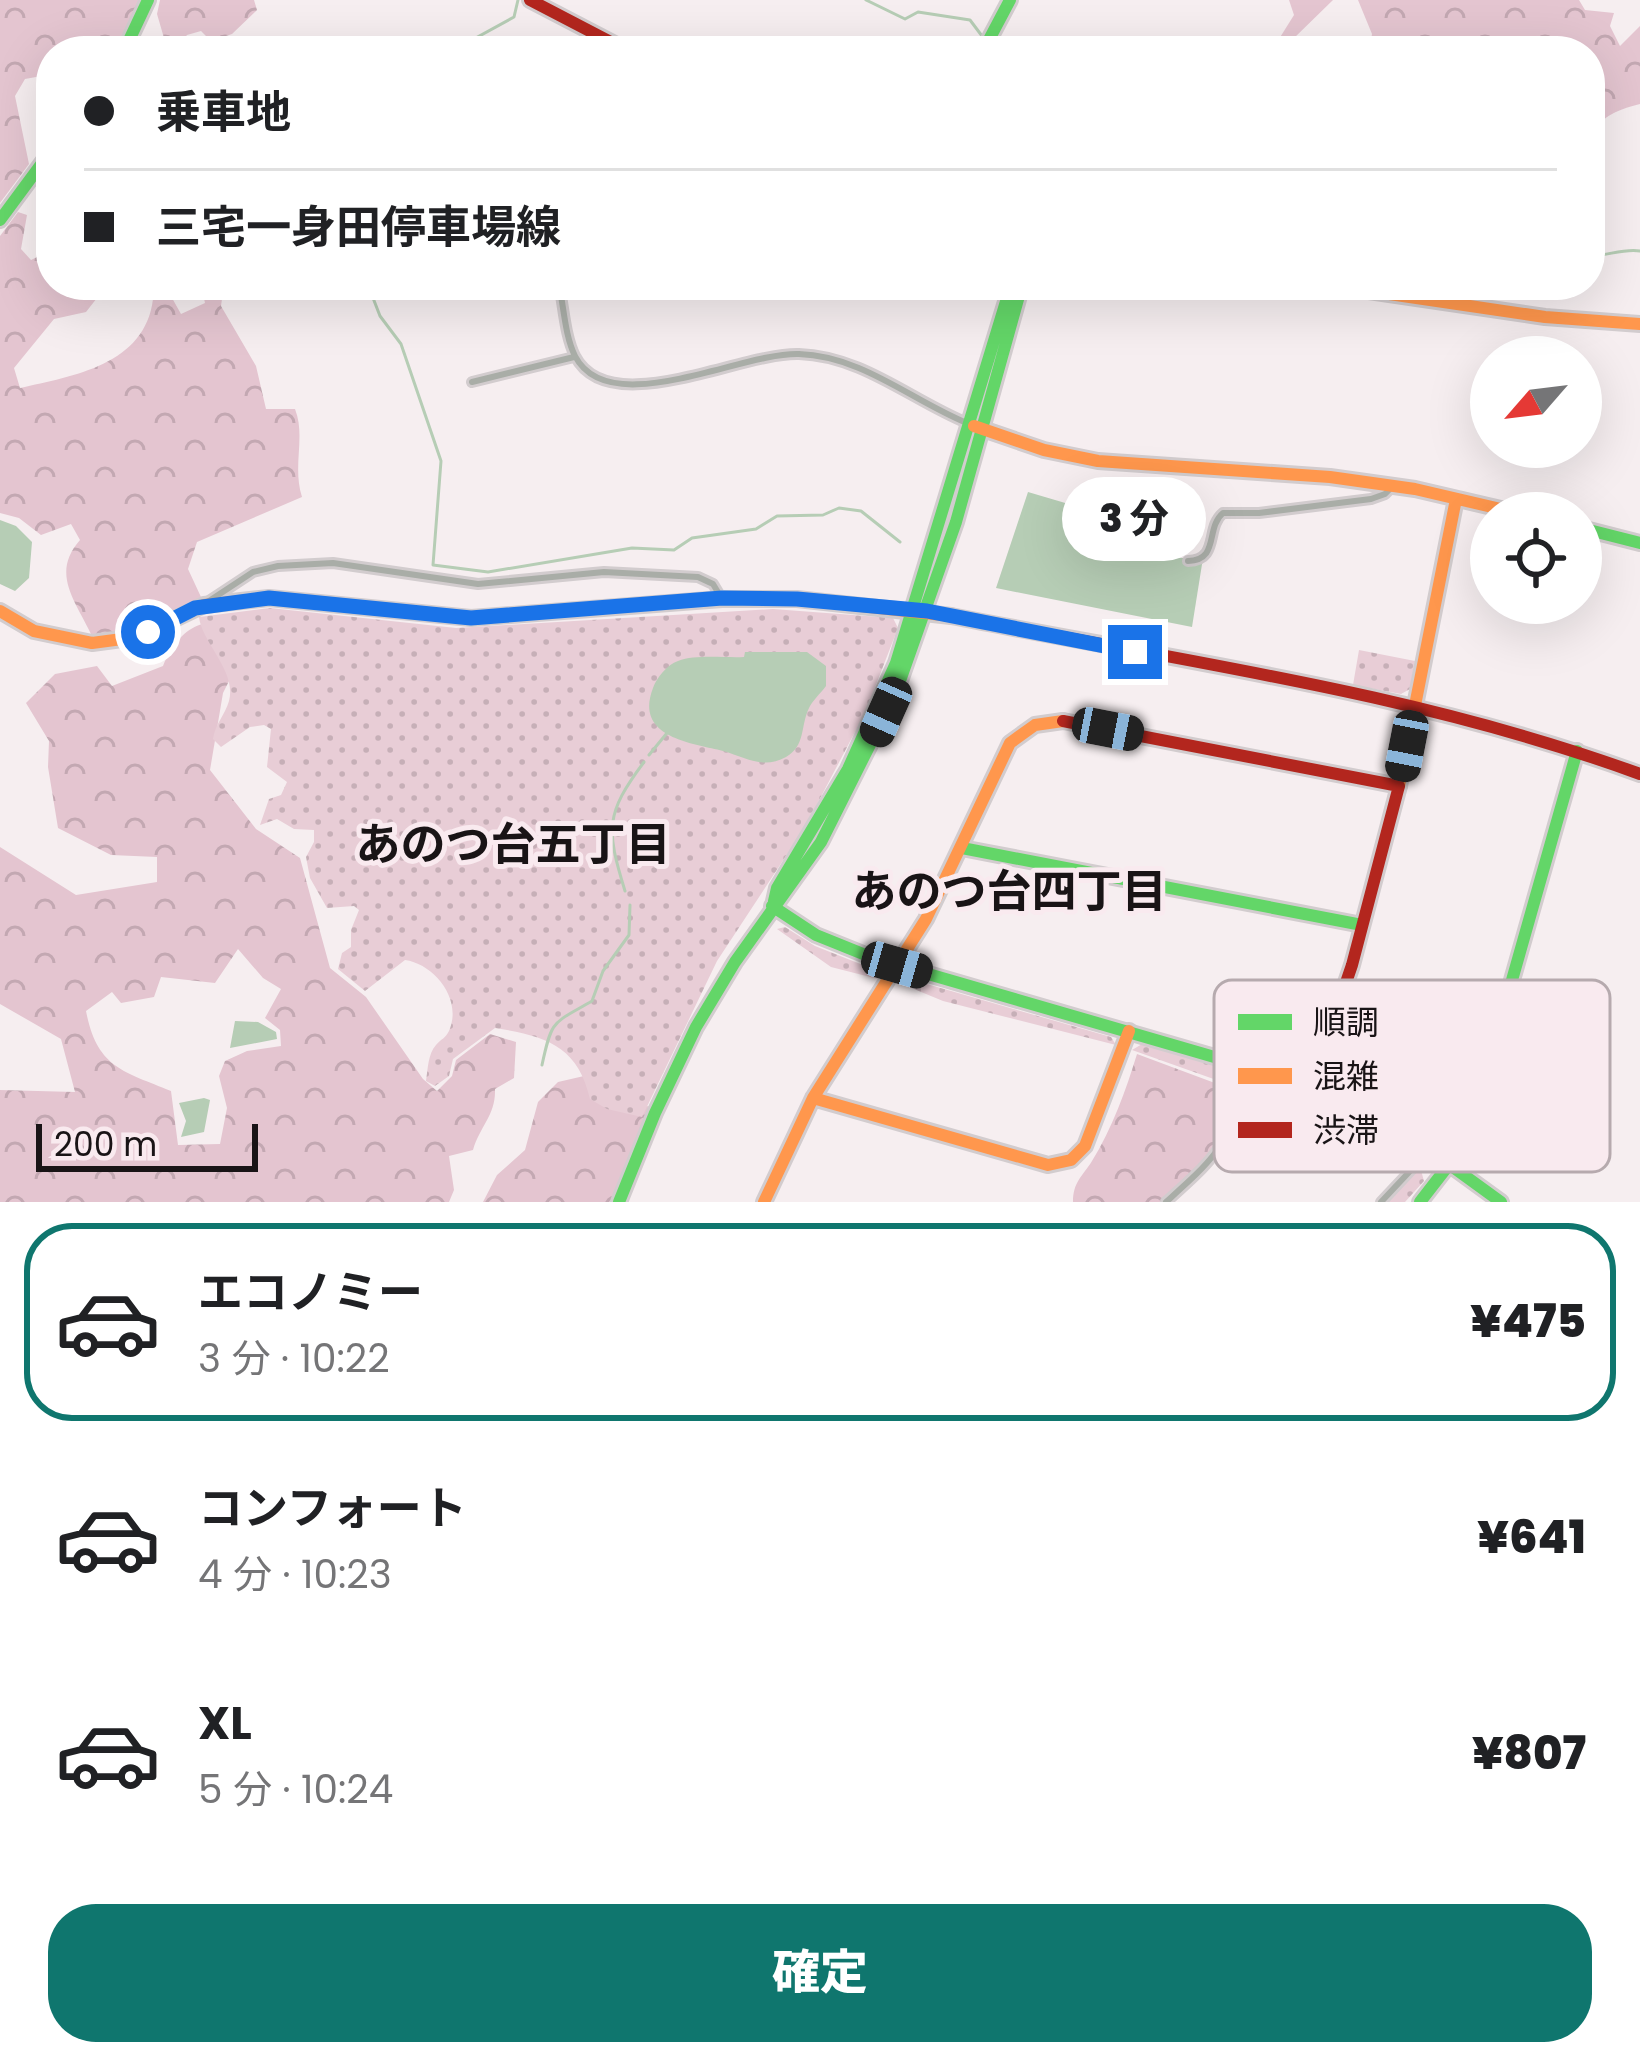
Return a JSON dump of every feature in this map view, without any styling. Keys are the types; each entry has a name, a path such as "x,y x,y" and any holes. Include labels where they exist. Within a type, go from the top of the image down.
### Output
{"main road":[{"path":"131,36 148,0"},
{"path":"991,36 1010,0"},
{"path":"534,2 599,36"},
{"path":"0,220 36,171"},
{"path":"975,427 1007,300"},
{"path":"625,1200 683,1052 822,817 921,610 1017,300"},
{"path":"1423,300 1640,324"},
{"path":"975,427 1044,450 1121,464 1330,477 1470,502"},
{"path":"1344,980 1399,786 1456,499"},
{"path":"1602,533 1640,543"},
{"path":"0,611 34,631 92,643 137,637 204,605 269,598 483,618 722,598 921,610 1415,707 1576,751 1640,774"},
{"path":"764,1202 813,1098 897,965 962,848 1010,743 1029,727 1052,720 1399,786"},
{"path":"1512,980 1576,751"},
{"path":"962,848 1362,925"},
{"path":"772,906 834,944 1214,1056"},
{"path":"813,1098 1048,1165 1063,1164 1085,1146 1129,1031"},
{"path":"1423,1201 1444,1172"},
{"path":"1464,1172 1502,1202"}],"street":[{"path":"563,300 575,356 598,380 626,387 778,356 826,358 858,366 975,427"},
{"path":"472,382 575,356"},
{"path":"1188,561 1209,553 1215,521 1223,513 1371,499 1393,486"},
{"path":"204,605 253,572 333,563 478,584 604,572 698,578 713,584 722,598"},
{"path":"1166,1202 1214,1158"},
{"path":"1381,1202 1409,1172"}],"green space":[{"path":"0,0 140,0 122,36 36,36 36,77 25,79 15,96 29,164 0,203"},
{"path":"160,0 254,0 257,10 226,36 206,36 201,31 163,36 157,14"},
{"path":"1289,0 1333,0 1296,36 1281,36 1294,15"},
{"path":"1358,0 1579,0 1585,10 1614,13 1610,26 1620,46 1640,26 1640,104 1605,120 1605,36 1372,34"},
{"path":"18,212 27,215 21,249 31,260 36,258 36,300 95,300 86,312 54,319 14,368 20,388 83,372 121,353 147,321 153,300 173,300 181,314 204,300 222,300 256,366 266,409 295,409 302,497 197,542 188,569 201,597 162,623 93,638 66,576 71,552 80,540 71,524 41,535 19,518 0,513 0,236"},
{"path":"262,615 223,693 210,770 256,829 300,858 330,968 366,997 423,1079 437,1091 452,1076 456,1060 490,1034 516,1042 514,1078 495,1089 493,1106 473,1150 449,1156 454,1190 449,1202 0,1202 0,1090 75,1092 61,1039 0,1004 0,847 76,895 157,882 157,857 111,855 58,828 48,767 49,741 26,703 55,674 97,666 112,686 163,666 191,629","holes":["238,949 263,978 281,989 265,1018 280,1030 281,1046 247,1051 225,1061 219,1076 227,1108 220,1144 178,1145 171,1091 126,1072 105,1056 86,1011 112,992 121,1003 154,997 161,977 215,983"]},
{"path":"1137,1054 1214,1083 1214,1147 1161,1202 1073,1202 1076,1184 1099,1149"},
{"path":"597,1073 609,1099 652,1107 615,1202 483,1202 497,1175 525,1150 538,1102 558,1082"}],"shaded area":[{"path":"1028,492 1072,505 1145,508 1161,551 1181,558 1203,558 1192,627 996,588"},
{"path":"0,520 16,526 32,542 29,578 15,591 0,584"},
{"path":"270,608 456,628 773,609 893,618 898,628 865,713 805,827 717,961 642,1117 607,1109 590,1099 577,1067 557,1047 495,1028 453,1059 449,1076 435,1086 426,1081 430,1057 448,1034 452,1019 443,985 426,968 405,960 365,991 338,969 342,953 351,947 359,910 354,906 327,908 310,878 306,857 314,830 294,829 277,819 260,825 269,799 281,795 287,782 267,767 271,729 250,727 221,747 213,739 230,690 199,617"},
{"path":"1359,650 1415,661 1410,689 1401,694 1353,685"},
{"path":"745,652 807,652 826,666 826,686 809,708 792,752 778,761 754,761 681,740 658,727 649,704 666,668 685,659 744,657"},
{"path":"785,927 815,946 873,969 878,979 831,967 777,929"},
{"path":"906,978 1111,1037 1116,1045 943,1001 897,982"},
{"path":"235,1021 258,1022 276,1032 277,1039 230,1048"},
{"path":"1142,1044 1214,1065 1214,1079 1132,1050"},
{"path":"210,1100 204,1132 181,1137 186,1121 179,1103"},
{"path":"1412,1172 1421,1172 1424,1181 1405,1202 1386,1202"}],"waterway":[{"path":"479,36 514,17 518,0"},
{"path":"866,0 905,19 918,12 970,20 982,36"},
{"path":"1605,254 1640,251"},
{"path":"374,300 401,344 441,461 433,565 488,572 632,548 674,550 692,538 756,529 777,516 823,515 839,508 861,511 900,542"},
{"path":"649,755 667,733"},
{"path":"625,891 614,852 613,823 622,795 644,762"},
{"path":"542,1065 552,1030 592,1001 603,971 629,935 630,905"}],"traffic: fast":[{"path":"131,36 148,0"},
{"path":"991,36 1010,0"},
{"path":"0,220 36,171"},
{"path":"774,901 777,888 848,769 896,663 1006,300"},
{"path":"619,1202 696,1027 735,962 821,842 895,695 956,522 1018,300"},
{"path":"1602,533 1640,543"},
{"path":"1512,980 1577,751"},
{"path":"962,848 1362,925"},
{"path":"772,906 816,935 873,958 1214,1057"},
{"path":"1420,1202 1443,1172"},
{"path":"1460,1172 1501,1202"}],"traffic: slow":[{"path":"1430,300 1545,317 1640,324"},
{"path":"974,426 1044,450 1098,461 1330,477 1470,502"},
{"path":"1399,786 1456,499"},
{"path":"0,611 34,631 92,643 137,637 204,605 269,598 471,618 722,599 797,599 951,616"},
{"path":"764,1202 813,1098 926,919 1010,743 1035,725 1063,721"},
{"path":"813,1098 1048,1165 1071,1160 1085,1146 1129,1031"}],"traffic: jam":[{"path":"530,0 599,36"},
{"path":"951,616 1386,700 1471,721 1640,774"},
{"path":"1063,721 1399,786 1347,980"}],"district":[{"name":"あのつ台五丁目","path":"513,844"},
{"name":"あのつ台四丁目","path":"1009,891"}],"route":[{"path":"148,632 195,608 269,598 471,618 722,598 797,599 927,611 1135,652"}]}
